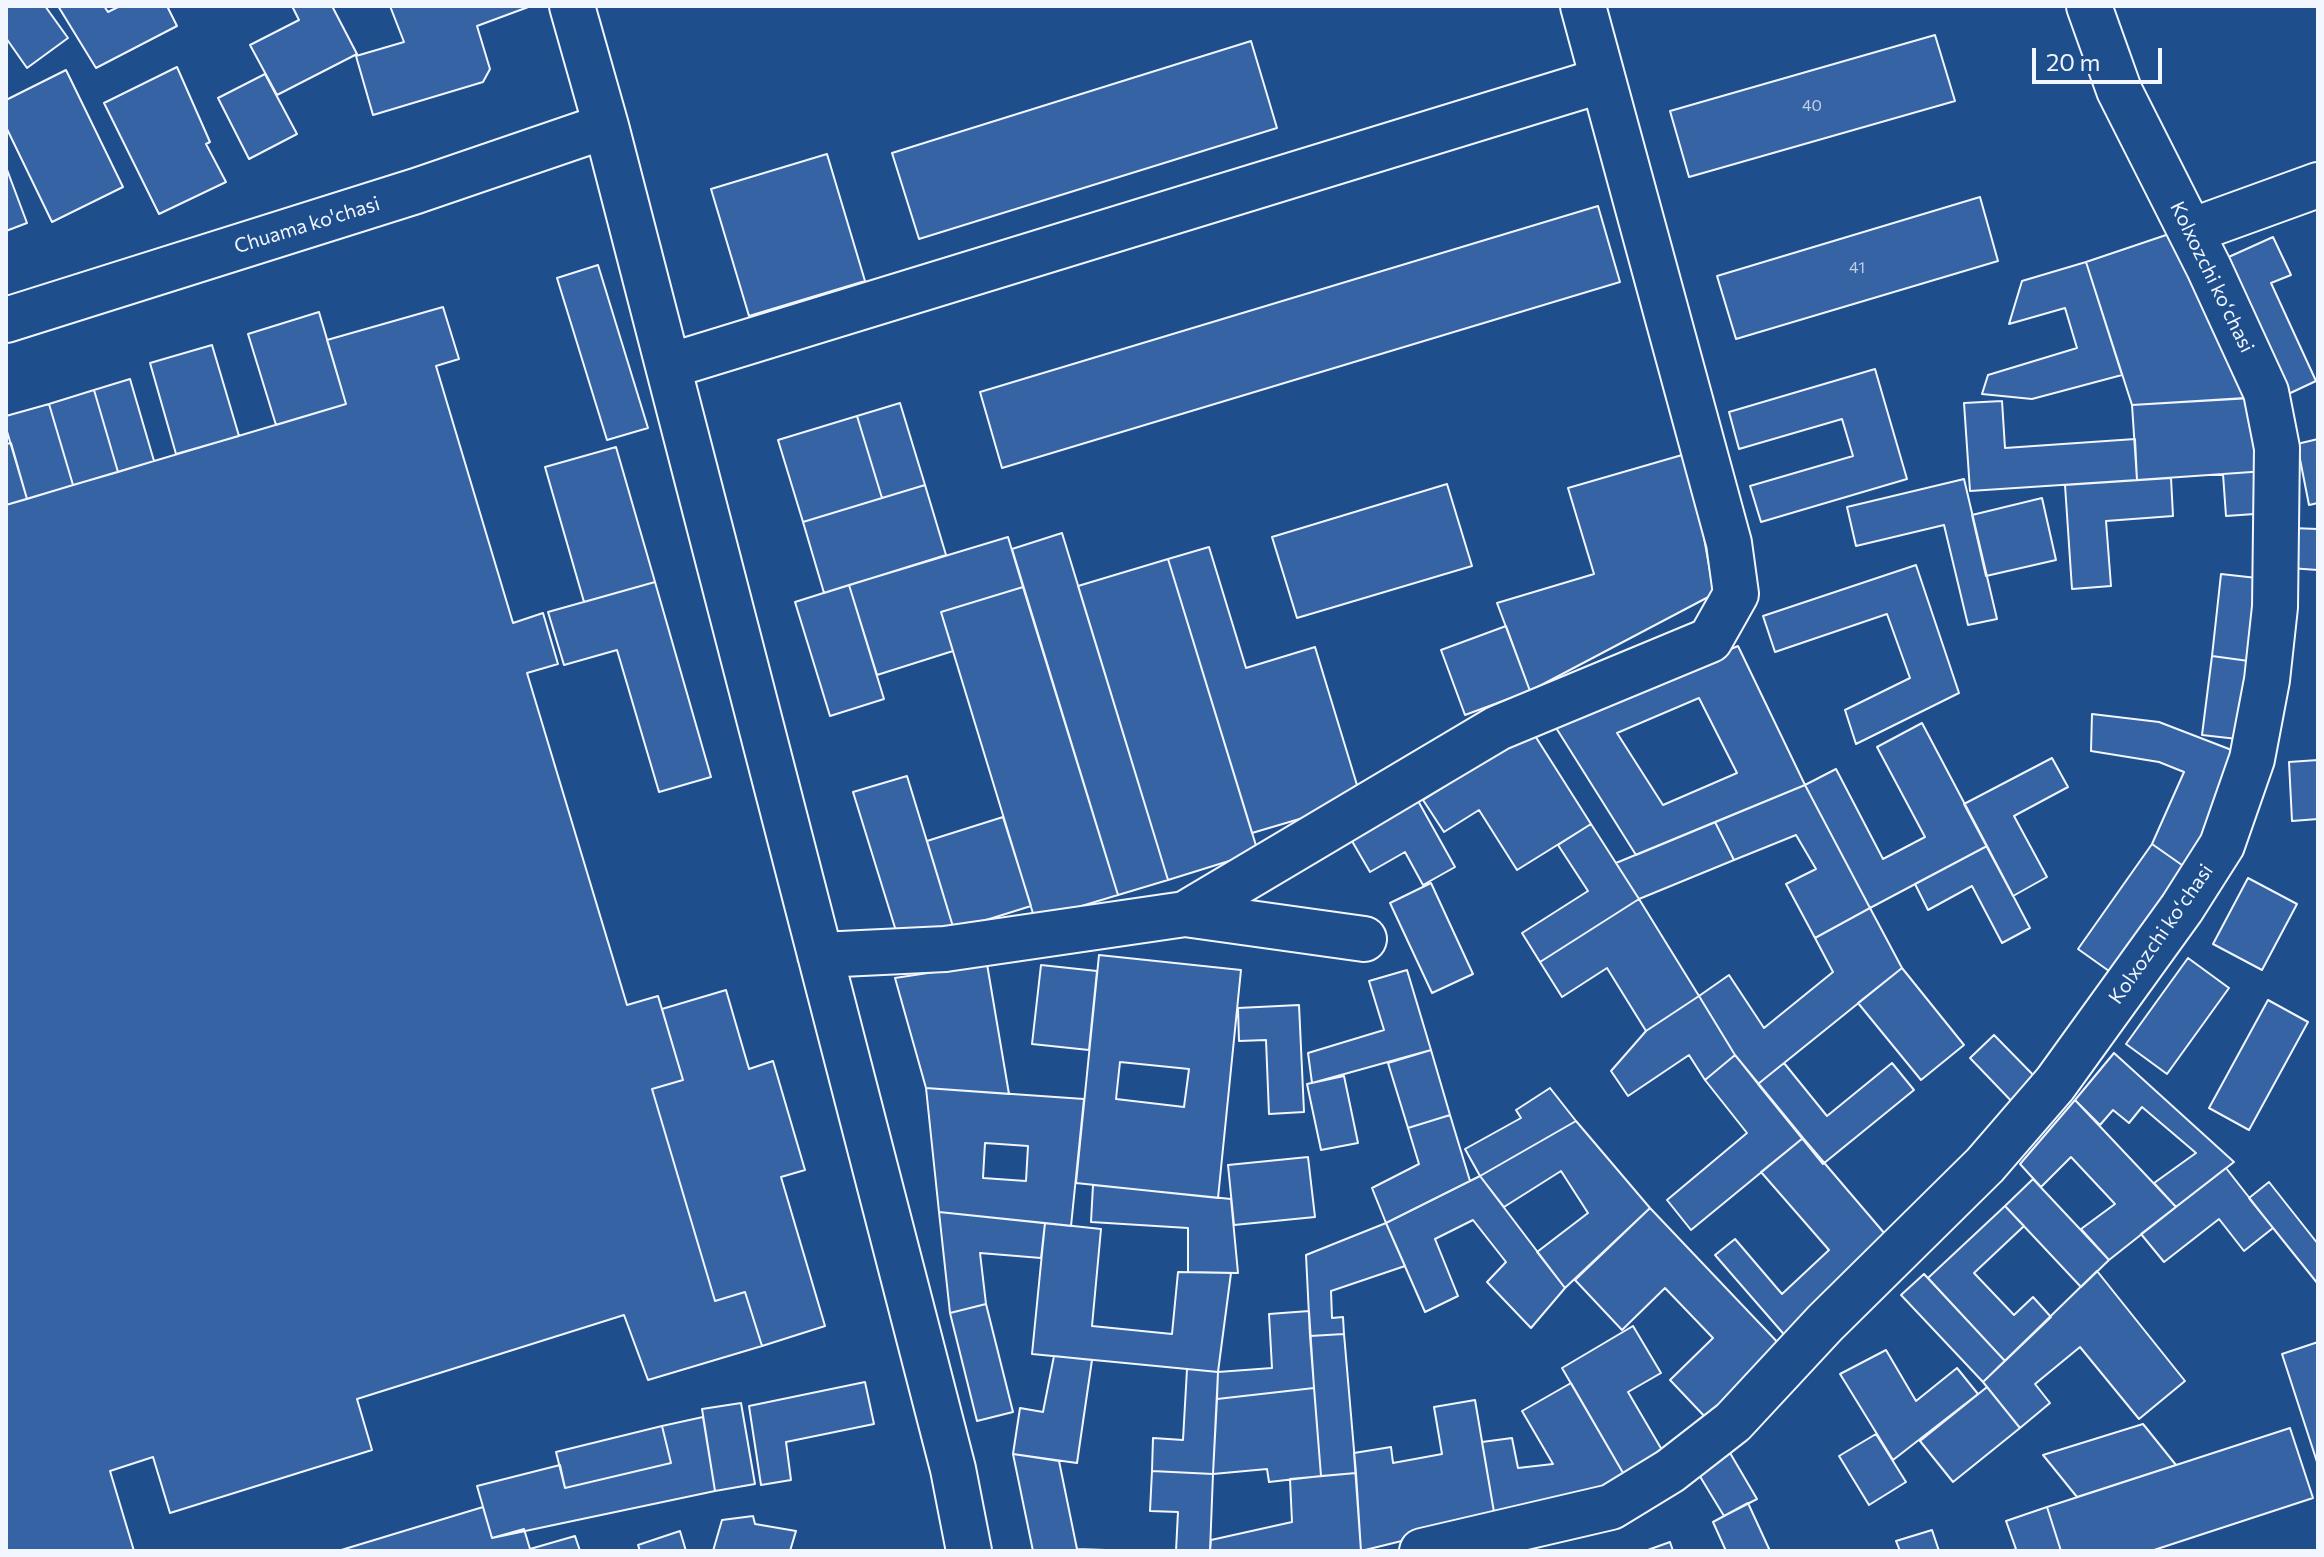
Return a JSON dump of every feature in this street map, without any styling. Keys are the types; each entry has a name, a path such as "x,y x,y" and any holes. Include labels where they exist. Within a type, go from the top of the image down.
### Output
{"street":[{"path":"572,6 669,366 953,1469 969,1551"},
{"path":"1185,914 1498,728 1710,640 1736,594 1729,543 1583,6"},
{"name":"Kolxozchi koʻchasi","path":"1422,1551 1611,1507 1670,1471 1733,1422 1825,1323 1985,1165 2055,1084 2182,908 2222,845 2252,759 2267,680 2275,607 2277,448 2266,392 2191,231 2119,90 2089,6"},
{"path":"669,366 1603,80"},
{"name":"Chuama ko'chasi","path":"6,320 416,191 606,126"},
{"path":"2191,231 2318,185"},
{"path":"820,955 945,949 1185,914 1364,939"}],"building":[{"path":"6,6 45,6 68,38 27,68 6,38"},
{"path":"58,6 104,6 108,12 120,6 167,6 177,26 96,68"},
{"path":"292,6 332,6 357,54 277,95 250,45 299,20"},
{"path":"390,6 531,6 477,26 490,69 483,82 373,115 356,56 404,42"},
{"path":"1935,35 1955,101 1689,177 1670,111"},
{"path":"1251,41 1277,128 919,239 892,153"},
{"path":"177,67 210,142 206,144 226,182 159,214 104,103"},
{"path":"66,70 123,187 52,222 6,127 6,100"},
{"path":"265,74 297,134 249,159 218,98"},
{"path":"827,154 865,281 749,316 711,189"},
{"path":"6,167 27,223 6,231"},
{"path":"1980,197 1998,261 1736,339 1717,276"},
{"path":"1598,206 1620,282 1002,468 980,392"},
{"path":"2178,231 2252,398 2132,405 2086,262"},
{"path":"2273,237 2291,275 2271,283 2316,381 2284,396 2222,260"},
{"path":"2086,262 2122,375 2032,399 1982,394 1988,375 2077,348 2065,308 2009,324 2022,281"},
{"path":"598,265 648,428 607,440 557,278"},
{"path":"443,307 459,359 436,366 513,623 543,613 558,664 527,673 627,1005 658,996 683,1080 652,1089 715,1301 745,1292 762,1346 648,1380 624,1315 357,1399 372,1450 170,1513 153,1457 110,1471 134,1551 6,1551 6,505 346,404 327,340"},
{"path":"319,312 346,404 276,425 248,334"},
{"path":"212,345 239,436 176,454 150,363"},
{"path":"1875,369 1907,479 1761,522 1750,486 1853,456 1842,419 1739,449 1729,412"},
{"path":"130,379 154,461 118,472 94,390"},
{"path":"94,390 118,472 73,485 49,404"},
{"path":"2261,397 2266,471 2137,480 2132,405"},
{"path":"2002,401 2005,448 2135,439 2137,480 1970,491 1964,403"},
{"path":"900,403 925,485 882,498 857,416"},
{"path":"49,404 73,485 27,499 6,428 6,416"},
{"path":"857,416 882,498 803,522 778,440"},
{"path":"2318,439 2318,503 2309,505 2297,444"},
{"path":"11,443 27,499 6,505 6,444"},
{"path":"616,447 655,582 584,602 545,467"},
{"path":"1689,453 1714,594 1530,691 1497,603 1594,574 1568,488"},
{"path":"2266,471 2269,513 2226,516 2223,474"},
{"path":"2171,478 2173,516 2106,521 2111,586 2072,589 2065,485"},
{"path":"1964,479 1997,619 1968,625 1944,525 1856,546 1847,507"},
{"path":"1447,484 1472,566 1297,618 1272,537"},
{"path":"925,485 946,555 824,593 803,522"},
{"path":"2042,498 2056,560 1986,576 1972,515"},
{"path":"2291,528 2318,529 2318,570 2289,568"},
{"path":"1062,533 1168,880 1118,895 1012,549"},
{"path":"1008,537 1023,587 941,612 953,651 877,675 849,585"},
{"path":"1209,547 1246,668 1315,647 1357,785 1330,810 1252,833 1168,559"},
{"path":"1168,559 1258,852 1168,880 1078,586"},
{"path":"1916,565 1959,693 1856,744 1845,710 1910,678 1887,614 1775,652 1763,616"},
{"path":"2221,574 2266,579 2256,662 2212,656"},
{"path":"655,582 711,777 659,792 617,650 564,665 548,612"},
{"path":"849,585 884,699 830,716 795,602"},
{"path":"1023,587 1118,895 1035,920 941,612"},
{"path":"1506,626 1530,691 1465,715 1441,650"},
{"path":"1738,646 1805,785 1636,855 1553,723","holes":["1699,698 1737,773 1663,805 1617,733"]},
{"path":"2212,656 2256,662 2246,740 2202,735"},
{"path":"2092,714 2159,722 2242,754 2189,870 2152,844 2184,772 2159,762 2091,751"},
{"path":"1922,723 1987,846 1870,908 1805,785 1836,769 1883,859 1925,837 1877,747"},
{"path":"1532,731 1591,824 1517,870 1479,810 1444,832 1423,800"},
{"path":"2052,758 2068,787 2014,816 2047,877 2013,896 1964,804"},
{"path":"2318,760 2318,819 2292,821 2289,762"},
{"path":"907,776 954,930 896,931 853,792"},
{"path":"1805,785 1870,908 1815,938 1786,884 1816,869 1796,835 1734,860 1715,822"},
{"path":"1417,799 1455,867 1423,885 1405,852 1370,872 1349,836"},
{"path":"1003,817 1031,906 954,930 927,841"},
{"path":"1715,822 1734,860 1639,899 1616,863"},
{"path":"1591,824 1639,899 1540,962 1522,933 1588,891 1558,845"},
{"path":"2152,844 2189,870 2116,976 2078,949"},
{"path":"1987,846 2030,928 2002,943 1972,886 1928,910 1915,884"},
{"path":"2248,878 2297,904 2262,970 2213,944"},
{"path":"1431,883 1473,974 1432,993 1390,903"},
{"path":"1639,899 1699,996 1646,1031 1607,968 1562,997 1540,962"},
{"path":"1870,908 1902,968 1758,1084 1735,1055 1699,996 1729,975 1764,1028 1833,972 1815,938"},
{"path":"1099,955 1241,970 1218,1198 1076,1183","holes":["1120,1062 1189,1069 1184,1107 1116,1099"]},
{"path":"2188,958 2229,988 2167,1074 2126,1044"},
{"path":"987,964 1009,1094 926,1088 895,978"},
{"path":"1041,965 1097,971 1089,1050 1032,1044"},
{"path":"1902,968 1964,1045 1921,1080 1858,1003"},
{"path":"1407,970 1431,1050 1312,1083 1308,1053 1384,1030 1369,981"},
{"path":"726,990 749,1069 773,1061 805,1170 781,1177 825,1326 762,1346 745,1292 715,1301 652,1089 683,1080 662,1009"},
{"path":"1699,996 1735,1055 1705,1080 1689,1055 1628,1096 1611,1071 1646,1031"},
{"path":"2268,1000 2308,1022 2249,1130 2209,1108"},
{"path":"1299,1005 1304,1112 1269,1114 1266,1040 1239,1041 1238,1008"},
{"path":"1994,1035 2043,1085 2018,1108 1970,1058"},
{"path":"1431,1050 1450,1115 1408,1128 1388,1063"},
{"path":"2114,1053 2234,1162 2176,1207 2154,1183 2196,1153 2142,1107 2129,1123 2113,1110 2100,1125 2075,1100"},
{"path":"1735,1055 1803,1138 1691,1230 1667,1200 1747,1133 1705,1080"},
{"path":"1784,1063 1827,1116 1892,1063 1914,1090 1823,1164 1758,1084"},
{"path":"1344,1076 1358,1143 1321,1150 1307,1084"},
{"path":"926,1088 1084,1099 1071,1226 939,1212","holes":["985,1143 1028,1146 1026,1181 983,1178"]},
{"path":"1550,1088 1576,1121 1480,1176 1465,1149 1521,1118 1516,1110"},
{"path":"2075,1100 2176,1207 2109,1260 2081,1229 2115,1204 2071,1157 2041,1187 2020,1164"},
{"path":"1450,1115 1470,1181 1386,1223 1372,1188 1419,1164 1408,1128"},
{"path":"1576,1121 1650,1208 1565,1288 1537,1252 1588,1213 1561,1171 1504,1207 1480,1176"},
{"path":"1803,1138 1891,1241 1788,1339 1715,1255 1735,1239 1782,1294 1829,1250 1761,1172"},
{"path":"1308,1157 1315,1217 1234,1225 1228,1165"},
{"path":"2226,1168 2273,1228 2244,1251 2219,1219 2164,1262 2141,1234"},
{"path":"1480,1176 1565,1288 1531,1328 1487,1282 1506,1262 1473,1220 1435,1239 1458,1296 1425,1312 1386,1223"},
{"path":"2033,1179 2109,1260 2081,1287 2005,1206"},
{"path":"2269,1182 2318,1244 2318,1284 2249,1198"},
{"path":"1093,1185 1231,1199 1238,1273 1188,1272 1188,1228 1091,1222"},
{"path":"2005,1206 2024,1226 1974,1273 2014,1315 2033,1297 2051,1317 2005,1361 1928,1278"},
{"path":"1650,1208 1783,1348 1708,1420 1670,1380 1713,1338 1665,1288 1622,1330 1575,1280"},
{"path":"939,1212 1045,1223 1041,1258 980,1253 986,1304 950,1313"},
{"path":"1045,1223 1101,1229 1092,1326 1172,1334 1178,1272 1231,1273 1218,1372 1032,1354"},
{"path":"1386,1223 1405,1266 1331,1291 1332,1318 1343,1317 1344,1334 1310,1336 1306,1255"},
{"path":"2097,1271 2185,1381 2139,1419 2080,1347 2035,1384 2050,1403 2020,1428 1983,1382"},
{"path":"1924,1274 2005,1361 1983,1382 1901,1295"},
{"path":"986,1304 1013,1412 977,1421 950,1313"},
{"path":"1309,1311 1314,1388 1217,1399 1218,1372 1272,1368 1269,1314"},
{"path":"1633,1326 1661,1373 1628,1392 1665,1455 1626,1478 1562,1368"},
{"path":"1344,1334 1356,1473 1321,1476 1310,1336"},
{"path":"2318,1342 2318,1465 2282,1354"},
{"path":"1886,1350 1916,1401 1957,1368 1978,1394 1893,1460 1840,1374"},
{"path":"1054,1356 1092,1360 1077,1463 1013,1454 1020,1408 1043,1412"},
{"path":"1187,1369 1218,1372 1213,1474 1152,1471 1153,1438 1183,1440"},
{"path":"865,1382 874,1424 786,1442 791,1480 761,1485 749,1406"},
{"path":"1571,1383 1626,1478 1577,1506 1495,1518 1482,1442 1512,1438 1518,1468 1553,1464 1522,1411"},
{"path":"1987,1387 2020,1428 1953,1482 1920,1441"},
{"path":"1314,1388 1321,1476 1269,1482 1267,1469 1213,1474 1217,1399"},
{"path":"1475,1400 1495,1518 1361,1551 1354,1453 1391,1447 1393,1463 1442,1454 1434,1407"},
{"path":"741,1403 755,1484 715,1491 702,1409"},
{"path":"703,1417 715,1491 492,1538 477,1486 560,1465 565,1488 671,1463 662,1426"},
{"path":"2143,1424 2176,1465 2077,1497 2043,1455"},
{"path":"662,1426 671,1463 565,1488 556,1452"},
{"path":"2290,1428 2313,1498 2151,1551 2061,1551 2047,1507"},
{"path":"1876,1434 1906,1482 1869,1505 1839,1456"},
{"path":"1723,1441 1757,1499 1724,1516 1690,1460"},
{"path":"1013,1454 1059,1461 1077,1549 1134,1551 1033,1551"},
{"path":"1152,1471 1213,1474 1210,1551 1176,1551 1178,1512 1150,1511"},
{"path":"1356,1473 1361,1551 1210,1551 1211,1540 1292,1522 1290,1479"},
{"path":"1748,1503 1770,1551 1726,1551 1713,1522"},
{"path":"483,1507 492,1538 524,1529 530,1549 575,1536 580,1551 338,1551"},
{"path":"2047,1507 2061,1551 2010,1551 2016,1549 2006,1521"},
{"path":"753,1516 755,1524 796,1531 790,1551 713,1551 722,1520"},
{"path":"1932,1530 1939,1551 1900,1551 1896,1541"},
{"path":"680,1531 686,1551 640,1551 638,1545"},
{"path":"1670,1542 1673,1551 1645,1551"}]}
